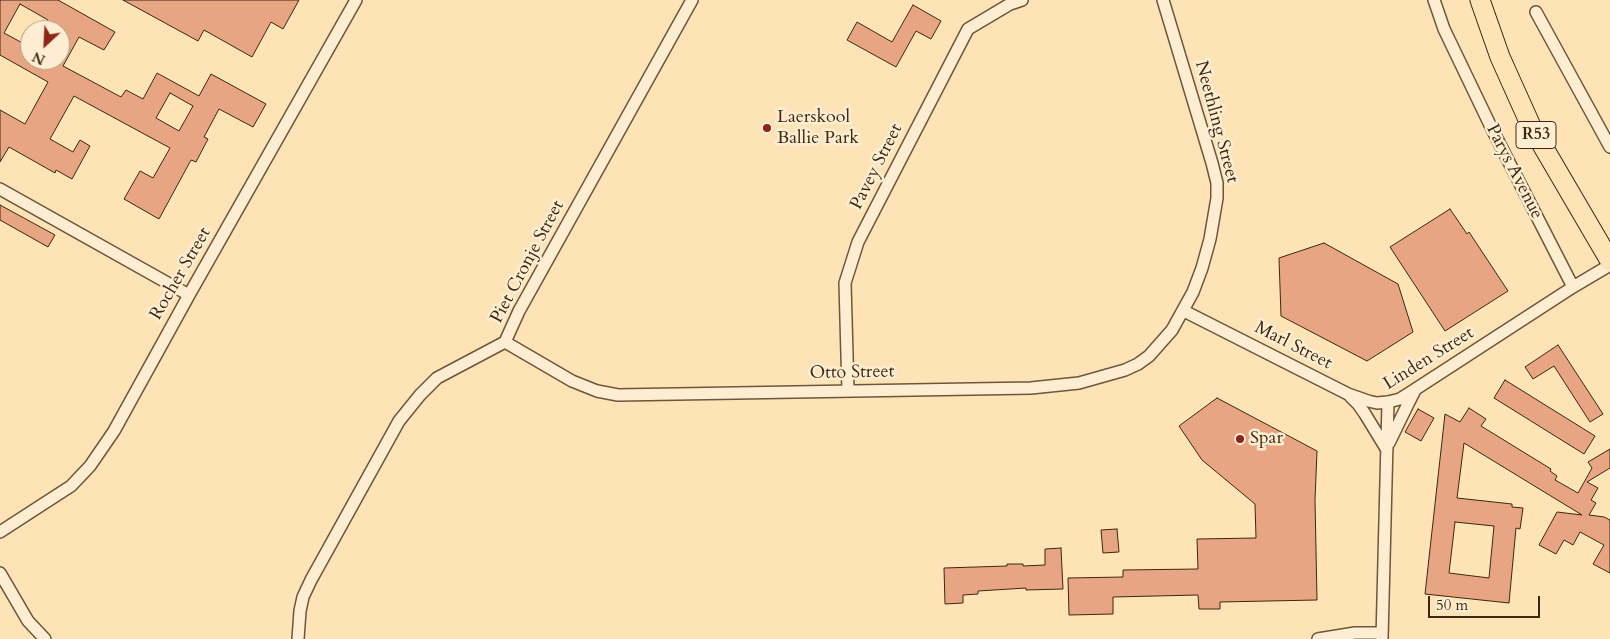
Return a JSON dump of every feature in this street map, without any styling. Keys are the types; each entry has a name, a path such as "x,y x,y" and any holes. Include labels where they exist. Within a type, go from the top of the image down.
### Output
{"main road":[{"name":"Parys Avenue","path":"1480,0 1500,57 1531,126 1610,263"}],"street":[{"name":"Rocher Street","path":"0,532 71,486 90,466 114,431 189,294 356,0"},
{"name":"Piet Cronje Street","path":"298,639 303,597 399,421 437,378 505,342 519,311 692,0"},
{"name":"Pavey Street","path":"848,391 846,283 858,242 968,29 1010,4 1022,0"},
{"name":"Neethling Street","path":"1163,0 1210,154 1216,183 1215,213 1210,239 1199,276 1184,310"},
{"name":"Parys Avenue","path":"1434,0 1444,28 1491,127 1572,287"},
{"path":"1536,12 1610,147"},
{"path":"0,189 189,294"},
{"name":"Linden Street","path":"1382,636 1388,402 1400,399 1610,263"},
{"name":"Otto Street","path":"505,342 572,382 597,391 618,395 1031,388 1079,384 1125,370 1138,364 1159,346 1172,330 1184,310"},
{"name":"Marl Street","path":"1184,310 1348,394 1377,403 1388,402"},
{"path":"1387,450 1417,387"},
{"path":"1348,394 1358,404 1387,450"},
{"path":"0,573 28,621 45,639"},
{"path":"1318,639 1355,633 1382,636"}],"building":[{"path":"0,0 58,0 115,32 104,50 79,37 70,53 70,20 48,20 20,4 4,33 20,42 20,66 0,55"},
{"path":"123,0 299,0 283,29 271,22 252,57 204,30 198,41"},
{"path":"913,5 941,21 931,39 916,31 896,67 847,40 857,22 892,42"},
{"path":"27,70 70,70 121,97 126,90 143,99 157,73 199,96 211,74 266,104 253,127 219,109 204,137 208,139 196,162 191,160 159,219 124,199 140,171 153,178 170,148 74,96 50,139 73,152 80,140 90,146 72,179 56,170 55,173 9,147 0,162 0,110 25,124 48,82","holes":["170,93 193,106 179,131 156,118"]},
{"path":"0,205 55,235 48,247 0,220"},
{"path":"1450,209 1467,234 1469,232 1508,291 1445,331 1390,247"},
{"path":"1324,243 1398,284 1413,332 1367,361 1281,316 1279,258"},
{"path":"1558,345 1603,414 1590,422 1554,366 1533,379 1525,367"},
{"path":"1505,380 1595,436 1584,454 1494,398"},
{"path":"1217,398 1317,451 1315,500 1317,600 1220,602 1220,609 1199,609 1198,595 1113,597 1113,614 1069,615 1068,578 1123,577 1123,570 1198,569 1197,539 1256,538 1255,504 1202,460 1179,426"},
{"path":"1469,408 1486,419 1481,426 1551,469 1550,471 1557,476 1555,480 1578,493 1592,468 1588,462 1610,449 1610,468 1587,482 1598,488 1591,500 1596,503 1589,515 1604,517 1610,520 1610,573 1593,564 1604,545 1580,532 1573,545 1564,540 1556,554 1539,545 1557,512 1582,515 1464,443 1457,498 1512,504 1512,507 1523,508 1520,529 1516,528 1509,603 1425,594 1445,414 1460,422","holes":["1455,522 1494,526 1489,578 1449,573"]},
{"path":"1418,409 1434,418 1421,441 1405,432"},
{"path":"1117,529 1119,552 1103,553 1101,530"},
{"path":"1061,548 1063,589 1026,590 1026,588 978,591 978,594 963,595 963,603 945,604 944,568 1007,566 1007,564 1023,564 1023,566 1045,565 1045,549"}],"place":[{"name":"Laerskool Ballie Park","path":"767,128"},
{"name":"Spar","path":"1240,439"}]}
